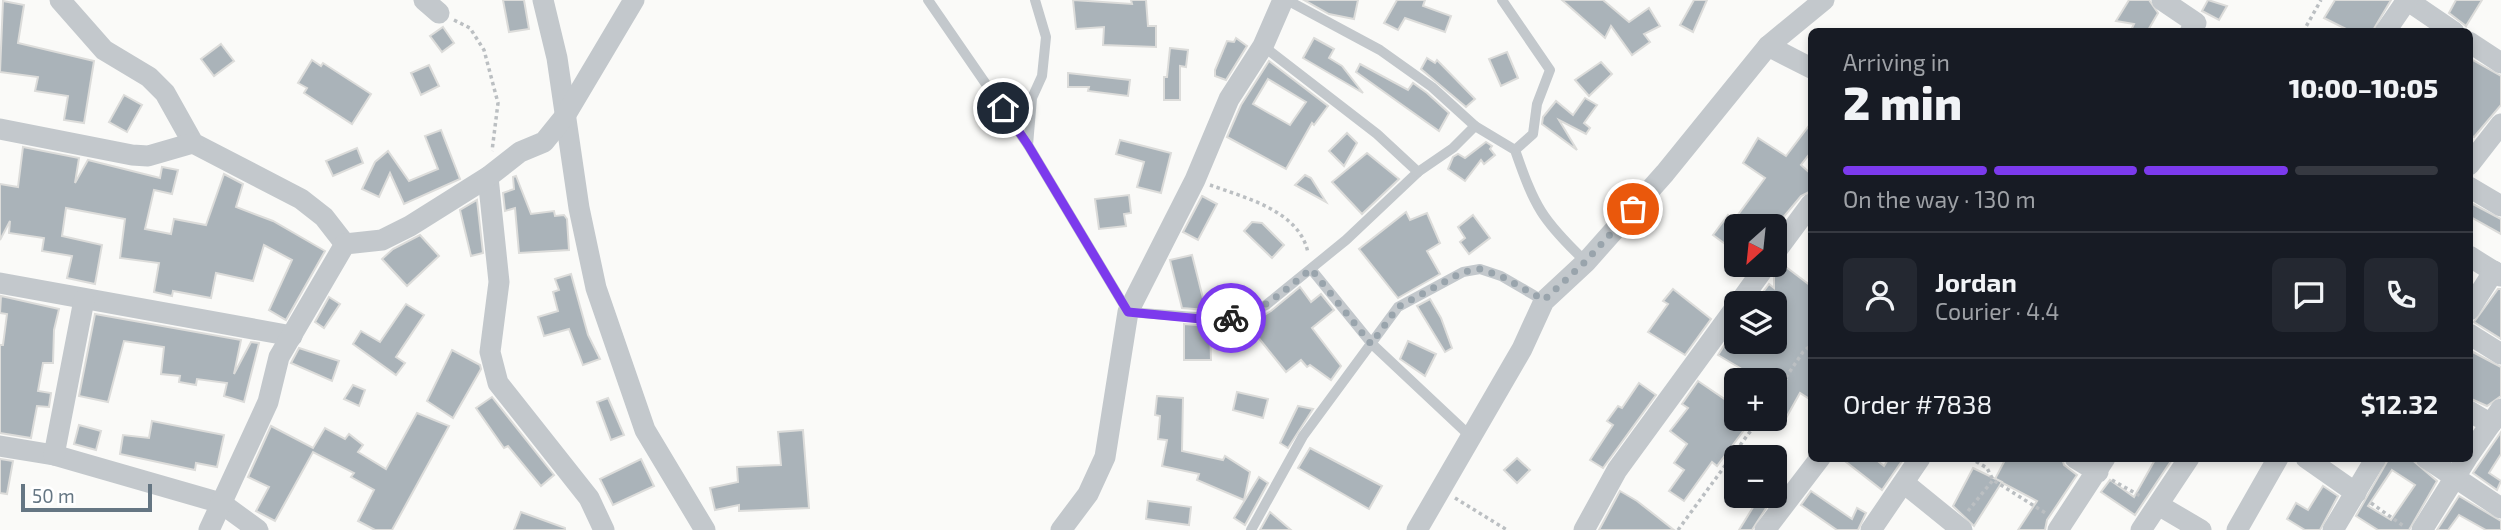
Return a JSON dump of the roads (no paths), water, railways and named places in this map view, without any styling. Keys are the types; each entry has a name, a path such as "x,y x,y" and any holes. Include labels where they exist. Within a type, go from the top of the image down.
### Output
{"street":[{"path":"60,0 104,50 149,77 165,93 194,143 301,199 324,217 345,244"},
{"path":"543,0 557,58 579,208 596,288 645,430 705,530"},
{"path":"345,244 382,240 488,177 520,152 544,142 565,116 634,0"},
{"path":"1062,530 1088,494 1105,457 1128,312 1195,180 1229,99 1263,46 1285,0"},
{"path":"1417,530 1522,349 1544,300 1586,261 1665,173 1768,46 1824,0"},
{"path":"2162,0 2196,23 2193,28"},
{"path":"2388,28 2407,0 2448,28"},
{"path":"2473,45 2501,63"},
{"path":"1768,46 1808,66"},
{"path":"0,129 132,155 148,156 194,143"},
{"path":"2473,159 2499,130"},
{"path":"488,177 499,282 489,352 498,383 589,498 604,530"},
{"path":"2473,189 2501,206"},
{"path":"1787,236 1808,208"},
{"path":"209,530 268,402 279,357 345,244"},
{"path":"2473,258 2499,273 2473,305"},
{"path":"0,283 292,336"},
{"path":"54,455 84,300"},
{"path":"1584,530 1617,470 1724,323"},
{"path":"2473,336 2501,354"},
{"path":"2473,412 2496,416 2473,450"},
{"path":"0,446 54,455 221,503 258,530"},
{"path":"1765,530 1817,462"},
{"path":"1871,530 1918,462"},
{"path":"2141,530 2160,506 2187,462"},
{"path":"2237,530 2276,462"},
{"path":"2312,462 2356,493"},
{"path":"2333,530 2374,462"},
{"path":"2432,462 2501,508"},
{"path":"2422,530 2465,462"},
{"path":"2065,528 2102,465"},
{"path":"1904,484 1959,528"},
{"path":"2160,506 2201,530"}],"lane":[{"path":"928,0 1028,145 1128,312 1201,319 1245,315 1266,305 1371,219 1418,172 1453,148 1475,126"},
{"path":"1028,145 1032,98 1042,76 1046,37 1035,0"},
{"path":"1285,0 1388,56 1432,87 1475,126 1516,150 1528,191 1544,220 1586,261"},
{"path":"1515,0 1502,2 1550,70 1537,104 1532,134 1516,150"},
{"path":"1263,46 1377,134 1418,172"},
{"path":"1311,269 1371,344 1470,436"},
{"path":"1251,530 1303,436 1398,307 1463,272 1480,269 1544,300"}]}
